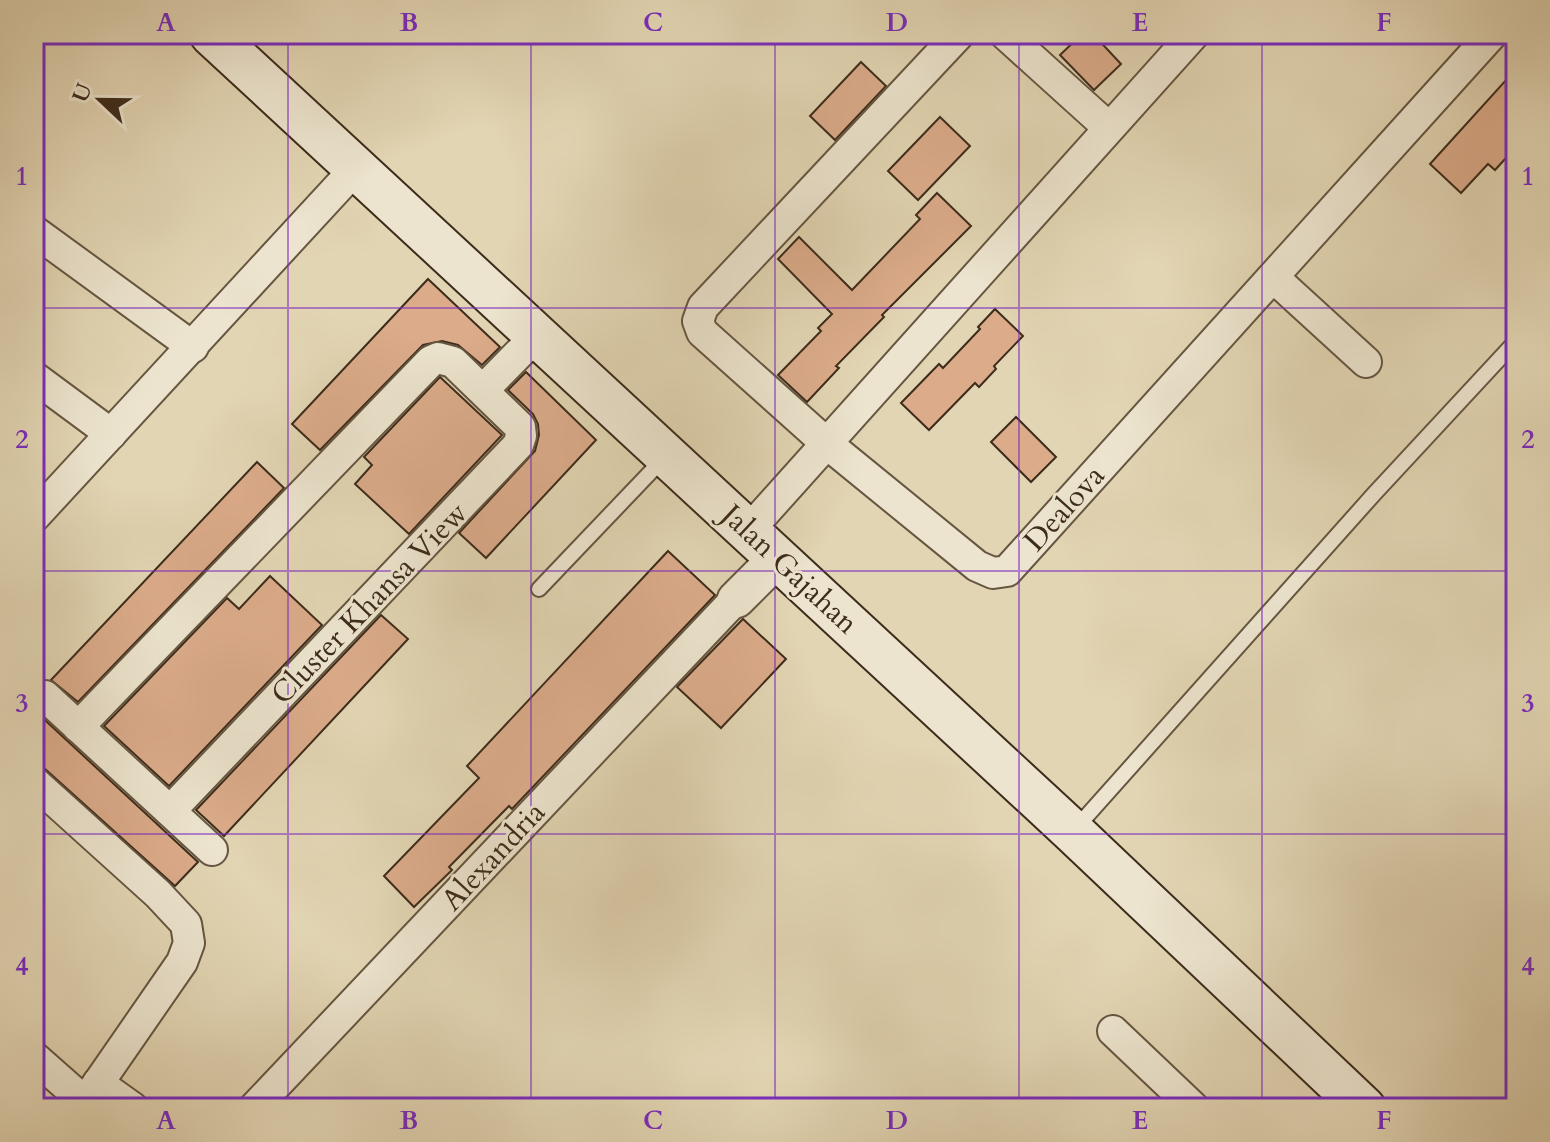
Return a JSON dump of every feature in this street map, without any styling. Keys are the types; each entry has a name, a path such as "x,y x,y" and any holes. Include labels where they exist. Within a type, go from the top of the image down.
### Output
{"street":[{"name":"Jalan Gajahan","path":"211,34 1073,832 1364,1108"},
{"name":"Dealova","path":"959,34 703,307 698,321 702,332 825,442 977,566 993,573 1007,571 1492,34"},
{"path":"1005,34 1109,128"},
{"path":"768,549 825,442 1194,34"},
{"path":"34,517 357,167"},
{"path":"34,231 193,347"},
{"path":"1273,277 1366,362"},
{"path":"483,390 537,335"},
{"name":"Cluster Khansa View","path":"78,727 431,361 438,358 453,362 520,427 518,445 170,811"},
{"path":"34,377 111,434"},
{"name":"Alexandria","path":"254,1108 732,603 768,549"},
{"path":"45,696 212,850"},
{"path":"34,782 158,894 186,924 189,943 182,962 88,1098"},
{"path":"1113,1031 1194,1108"},
{"path":"34,1057 88,1098 133,1108"}],"lane":[{"path":"1073,832 1374,494 1516,341"},
{"path":"539,589 668,455"}],"building":[{"path":"1082,34 1093,34 1121,64 1094,90 1060,55"},
{"path":"861,62 886,86 835,140 810,116"},
{"path":"1516,69 1516,147 1495,170 1488,164 1461,193 1430,164"},
{"path":"940,117 970,146 918,200 888,171"},
{"path":"937,193 971,226 882,315 884,317 836,366 839,368 807,402 778,375 821,331 818,328 832,314 778,259 799,237 852,290 920,219 916,215"},
{"path":"428,279 500,347 482,365 458,345 442,341 423,345 320,450 292,424"},
{"path":"995,309 1023,336 979,387 975,383 929,430 901,403 939,364 943,368"},
{"path":"526,372 596,440 486,558 459,533 535,451 538,424 533,414 508,390"},
{"path":"440,377 502,435 409,534 355,484 372,465 364,457"},
{"path":"1016,417 1056,457 1031,482 991,442"},
{"path":"257,462 284,488 78,702 51,680"},
{"path":"668,551 715,595 512,809 509,806 449,867 452,870 414,907 384,876 479,778 467,766"},
{"path":"270,576 322,625 169,786 104,726 227,598 239,609"},
{"path":"381,615 408,639 224,836 196,810"},
{"path":"743,619 786,659 721,728 677,687"},
{"path":"34,710 198,862 175,886 34,759"}]}
